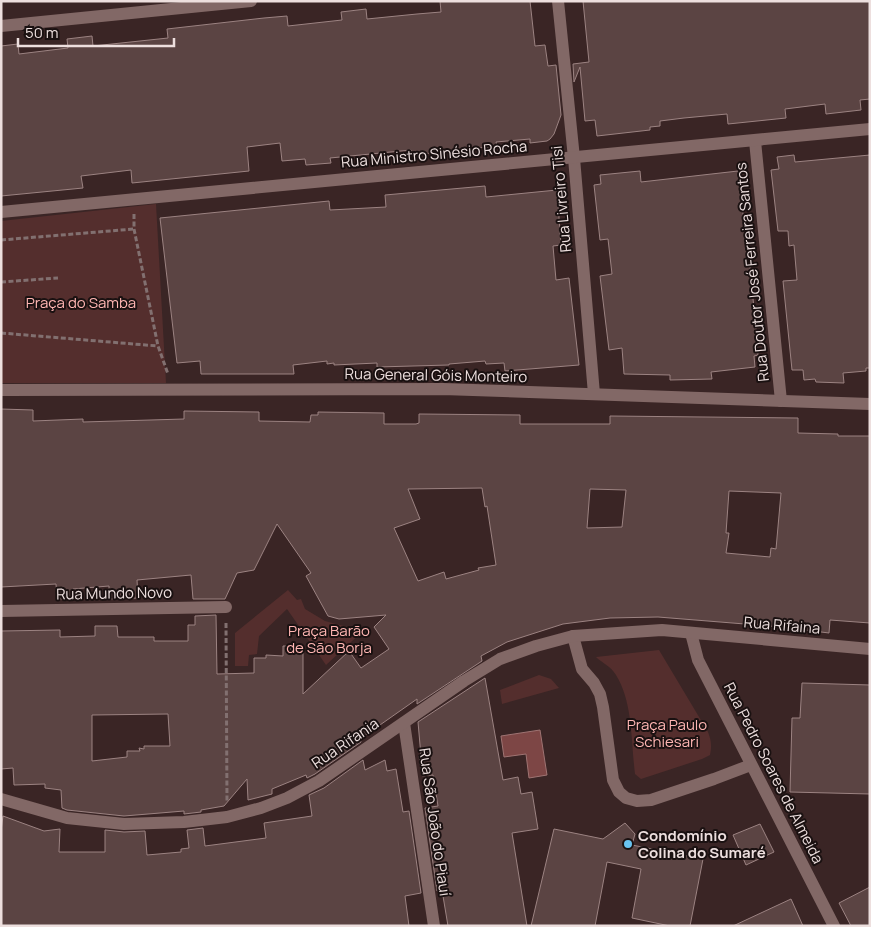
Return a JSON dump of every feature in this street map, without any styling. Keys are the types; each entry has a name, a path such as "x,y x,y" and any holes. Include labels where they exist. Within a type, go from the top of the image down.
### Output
{"street":[{"path":"1,26 251,1"},
{"name":"Rua Livreiro Tisi","path":"558,1 574,158 594,394"},
{"name":"Rua Ministro Sinésio Rocha","path":"1,212 870,129"},
{"name":"Rua Doutor José Ferreira Santos","path":"755,141 781,401"},
{"name":"Rua General Góis Monteiro","path":"1,390 443,389 870,404"},
{"name":"Rua Mundo Novo","path":"1,611 226,607"},
{"name":"Rua Rifania","path":"1,798 66,818 124,824 227,818 261,808 295,794 319,781 464,681 500,659 536,646 573,636 662,630 691,633"},
{"name":"Rua Rifaina","path":"691,633 870,649"},
{"name":"Rua Pedro Soares de Almeida","path":"691,633 698,660 834,926"},
{"path":"573,636 582,669 594,683 600,694 613,780 619,792 626,798 637,801 651,800 751,765"},
{"name":"Rua São João do Piauí","path":"404,723 434,926"}],"path":[{"path":"134,198 134,229 158,346 174,390"},
{"path":"1,240 134,229"},
{"path":"1,282 58,278"},
{"path":"1,333 158,346"},
{"path":"226,607 227,818"}],"green space":[{"name":"Praça do Samba","path":"156,204 166,383 1,383 1,221"},
{"name":"Praça Barão de São Borja","path":"288,590 297,600 301,599 305,609 325,621 363,631 326,665 287,609 259,636 257,654 249,655 248,666 235,666 235,633"},
{"name":"Praça Paulo Schiesari","path":"659,650 708,732 711,751 710,755 702,759 641,779 635,774 630,723 626,697 622,686 612,669 596,657"},
{"path":"539,675 551,679 559,688 502,704 500,690"}],"shaded area":[{"path":"540,730 547,775 529,778 526,754 504,757 501,736"}],"building":[{"path":"440,1 530,1 535,46 545,45 548,66 556,65 561,115 554,134 550,139 530,143 530,139 496,142 497,146 412,155 411,150 330,158 331,163 306,165 305,159 282,161 280,143 247,147 249,171 132,183 131,170 81,176 83,188 1,196 1,46 18,44 19,54 68,48 67,39 92,36 93,46 168,38 167,29 264,18 287,16 288,26 342,20 341,12 366,9 367,19 441,12"},
{"path":"583,1 870,1 870,99 860,100 861,110 826,114 825,104 785,109 786,118 728,124 727,114 684,118 660,121 660,126 650,127 650,130 597,136 595,120 585,121 580,67 574,82 573,64 589,62"},
{"path":"794,155 795,162 870,155 870,368 866,368 866,371 843,373 844,383 816,382 815,379 804,380 803,370 792,370 783,281 797,280 794,245 789,246 788,231 778,231 771,170 779,169 777,157"},
{"path":"640,171 641,182 738,171 747,236 757,340 758,355 754,356 755,367 711,372 712,379 670,380 670,375 624,374 622,348 609,350 600,276 612,274 608,239 600,240 594,185 601,184 600,175"},
{"path":"485,186 486,197 557,190 561,245 553,246 556,280 569,278 579,365 505,371 504,363 486,364 485,361 449,365 377,367 377,363 334,365 334,363 327,364 327,361 293,365 294,374 201,374 200,361 177,363 160,218 329,201 330,210 386,207 385,195"},
{"path":"1,409 33,410 33,421 83,419 83,422 184,419 184,411 259,412 259,421 310,422 311,415 318,415 318,412 384,413 384,424 416,424 419,423 419,414 520,415 520,424 610,424 610,416 798,418 798,433 870,436 870,623 830,620 829,633 782,627 658,617 610,618 563,624 507,642 481,656 482,661 417,704 417,699 360,739 361,742 315,774 307,778 306,775 272,789 272,794 248,800 247,779 224,806 201,810 201,812 184,814 184,811 124,816 67,810 62,808 61,790 45,788 45,784 14,785 13,768 1,769 1,631 60,630 60,637 95,636 95,626 117,626 118,637 154,637 154,641 188,641 188,625 195,625 195,616 216,615 217,674 254,673 254,658 266,658 266,655 283,656 283,646 303,646 303,694 349,651 361,668 389,649 374,627 386,615 339,619 328,616 306,576 311,573 277,524 254,570 237,573 225,599 193,599 191,575 137,580 138,598 109,599 109,586 73,589 74,599 57,599 56,584 1,587","holes":["482,488 485,507 487,506 496,565 478,568 479,570 446,579 444,572 418,581 394,528 420,519 408,489","590,489 626,490 622,527 587,528","729,491 781,493 776,549 771,548 770,557 726,553 729,533 726,533","168,714 170,746 144,746 144,749 139,748 140,751 127,751 127,757 92,761 92,715"]},
{"path":"485,678 503,780 518,777 521,794 532,792 538,829 512,833 527,926 448,926 442,890 437,891 425,808 438,806 433,775 422,776 419,756 421,756 418,722"},
{"path":"802,683 870,685 870,794 790,792 792,718 800,718"},
{"path":"363,760 365,770 385,760 387,771 396,769 403,812 409,811 421,893 405,896 409,926 1,926 1,831 3,816 44,831 60,829 59,852 105,852 105,830 124,832 145,831 147,855 181,852 181,849 189,848 187,830 203,828 205,846 266,838 264,823 312,816 309,795 324,788"},
{"path":"625,823 635,834 632,845 703,859 690,926 670,926 632,918 641,869 607,862 595,926 531,926 554,829 603,839"},
{"path":"760,824 774,852 746,865 733,835"},
{"path":"870,887 870,926 851,926 839,903"},
{"path":"791,899 803,926 733,926"}],"place":[{"name":"Condomínio Colina do Sumaré","path":"628,844"}]}
